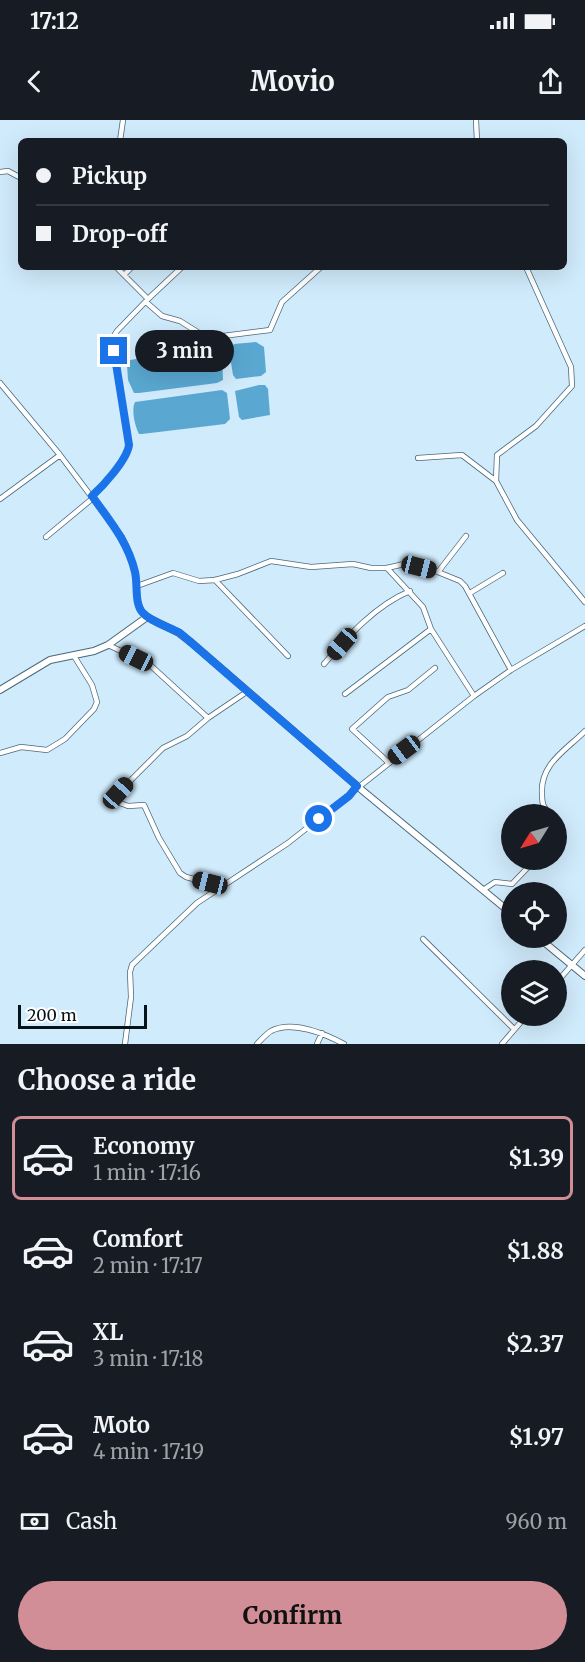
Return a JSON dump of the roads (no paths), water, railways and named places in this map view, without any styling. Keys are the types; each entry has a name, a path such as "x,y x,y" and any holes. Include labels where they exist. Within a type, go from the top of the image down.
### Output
{"street":[{"path":"120,138 123,120"},
{"path":"476,120 476,138"},
{"path":"0,172 8,171 18,176"},
{"path":"119,270 162,316 180,321 207,338 270,330 282,302 318,270"},
{"path":"123,275 129,270"},
{"path":"46,537 93,497 128,452 129,445 112,339 147,300 179,270"},
{"path":"496,481 497,455 536,426 572,386 571,367 527,270"},
{"path":"0,383 60,454 122,537 129,552 137,586 139,608 147,617 180,633 357,786 501,905"},
{"path":"0,499 60,454"},
{"path":"418,458 462,454 496,481 517,520 585,602"},
{"path":"438,572 466,536"},
{"path":"137,586 172,573 199,581 215,579 238,574 271,561 311,567 353,564 371,568 387,568 404,564 438,572 460,581 470,593 489,633 511,670"},
{"path":"387,568 410,591 427,614 430,629 474,696"},
{"path":"470,593 503,573"},
{"path":"215,579 288,656"},
{"path":"324,664 373,615 395,597 410,591"},
{"path":"0,690 50,660 74,656 108,645 147,617"},
{"path":"125,1044 131,997 132,965 182,916 307,829 349,796 357,786 474,696 511,670 585,626"},
{"path":"345,694 430,629"},
{"path":"108,645 150,664 208,718"},
{"path":"0,753 21,747 47,750 65,740 94,709 97,702 92,685 74,656"},
{"path":"388,762 352,731 354,726 388,697 408,690 435,668"},
{"path":"224,887 186,878 180,873 172,863 144,805 128,806 120,803 118,793 163,748 187,736 208,718 248,691"},
{"path":"543,804 541,778 546,768 585,731"},
{"path":"483,890 495,882 513,884 526,870"},
{"path":"423,939 514,1029"},
{"path":"551,948 585,976"},
{"path":"567,972 585,950"},
{"path":"502,1044 517,1026"},
{"path":"257,1044 271,1031 306,1028 344,1044"},
{"path":"317,1044 322,1033"}],"water":[{"path":"256,342 264,347 266,372 261,376 236,379 233,375 229,350 234,344"},
{"path":"215,347 222,354 223,380 217,383 134,393 128,380 127,365 130,360"},
{"path":"265,385 268,389 270,415 242,420 239,417 235,391"},
{"path":"222,390 227,393 230,419 225,424 139,434 134,418 135,402"}]}
